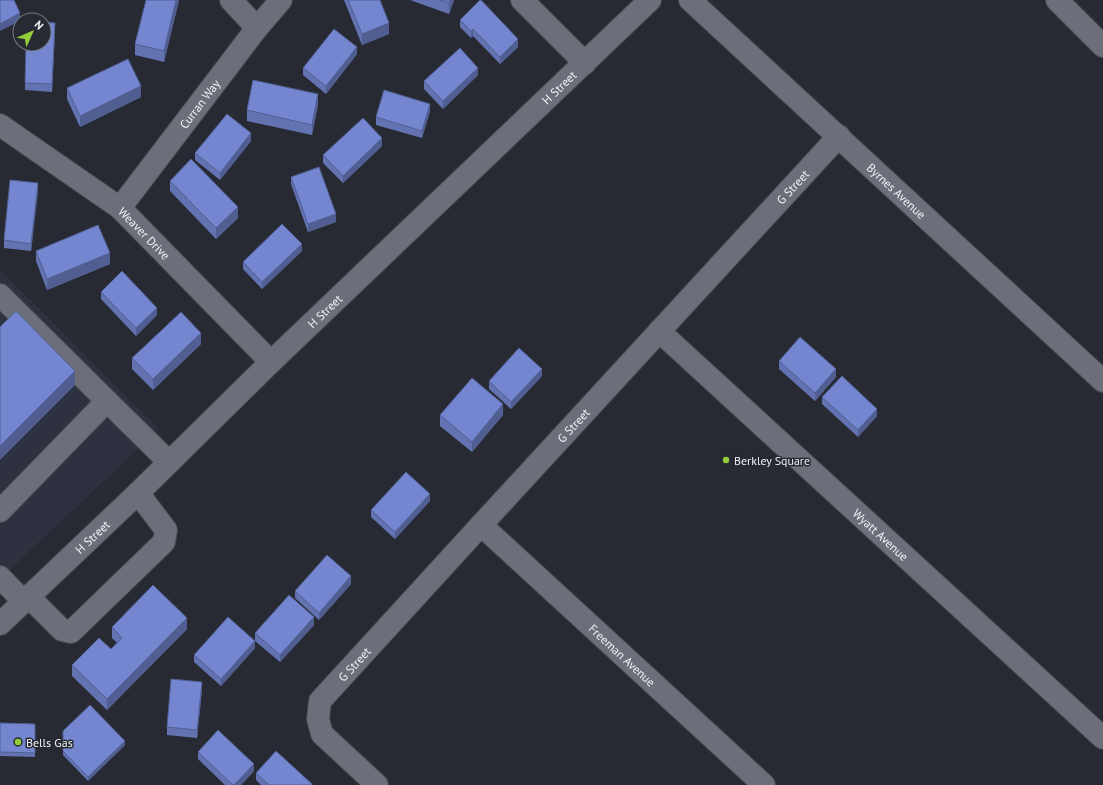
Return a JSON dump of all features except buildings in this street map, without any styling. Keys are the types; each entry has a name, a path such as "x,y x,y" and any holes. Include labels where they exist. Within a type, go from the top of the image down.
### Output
{"street":[{"path":"231,0 257,28"},
{"name":"Curran Way","path":"120,208 257,28 281,0"},
{"path":"522,0 585,63"},
{"name":"H Street","path":"0,624 138,493 271,362 650,0"},
{"name":"Byrnes Avenue","path":"690,0 1103,381"},
{"path":"1057,0 1103,46"},
{"name":"Weaver Drive","path":"0,124 120,208 271,362"},
{"name":"G Street","path":"377,785 322,734 318,719 320,701 839,136"},
{"path":"0,294 169,462"},
{"name":"Wyatt Avenue","path":"659,331 1103,738"},
{"path":"0,511 107,401"},
{"path":"0,577 62,630 71,632 164,542 166,530 138,493"},
{"name":"Freeman Avenue","path":"481,525 764,785"}],"shaded area":[{"path":"0,270 159,429 0,579"}],"place":[{"name":"Berkley Square","path":"726,460"},
{"name":"Bells Gas","path":"18,742"}]}
